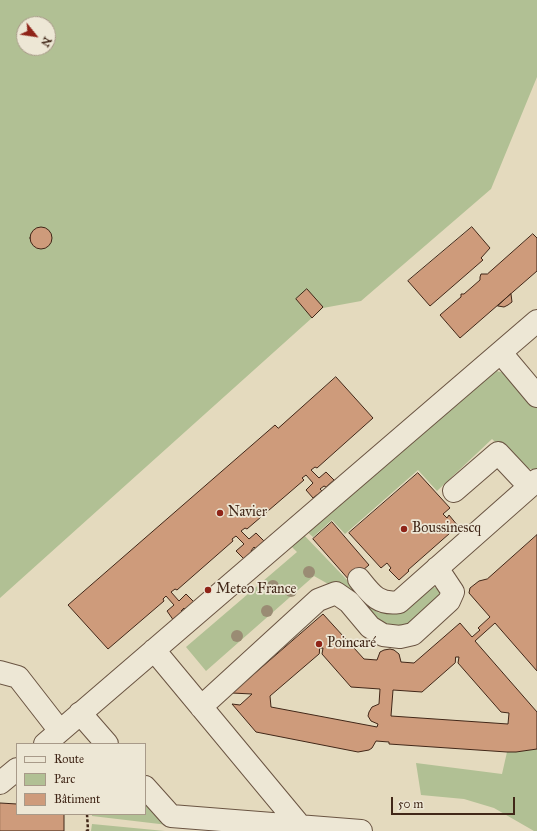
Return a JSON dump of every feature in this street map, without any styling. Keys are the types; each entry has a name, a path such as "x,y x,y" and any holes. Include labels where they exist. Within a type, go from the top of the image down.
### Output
{"lane":[{"path":"0,672 18,677 53,737 537,321"},
{"path":"501,353 537,396"},
{"path":"359,578 374,598 390,604 399,602 533,483 498,453 454,491"},
{"path":"201,707 318,600 336,593 349,602 370,626 383,635 400,637 413,634 449,601 453,592 437,568"},
{"path":"154,650 301,827"},
{"path":"80,713 106,743"},
{"path":"0,783 16,770"},
{"path":"146,788 171,816 267,828 301,827 361,831"}],"path":[{"path":"86,831 88,830 88,815"}],"green space":[{"path":"0,0 537,0 537,77 491,189 361,301 323,308 0,598"},
{"path":"493,370 504,373 537,406 536,470 522,467 492,439 437,491 418,470 345,534 332,520 313,537 305,530"},
{"path":"302,533 349,582 371,608 379,613 390,613 429,586 437,588 441,594 406,628 389,631 346,594 314,576 206,671 186,647 297,552 290,545"},
{"path":"537,749 537,831 534,831 494,808 464,799 421,795 416,763 502,774 507,752"},
{"path":"146,801 168,825 92,816 146,815"},
{"path":"92,824 165,831 91,831"}],"building":[{"path":"41,227 49,230 52,238 49,246 41,249 33,246 30,238 33,230"},
{"path":"472,227 490,248 481,258 483,260 430,306 408,281"},
{"path":"533,234 537,238 537,271 460,338 440,315 461,297 461,294 464,294 480,280 481,274 487,274"},
{"path":"307,289 323,307 312,318 296,299"},
{"path":"511,294 512,302 504,307 498,306"},
{"name":"Navier","path":"336,377 373,418 317,468 315,467 311,470 319,478 326,472 334,480 326,487 324,486 320,489 322,491 313,498 306,490 313,483 306,475 302,478 304,480 247,529 245,528 241,531 249,539 256,533 265,542 256,549 254,547 251,551 252,553 244,559 236,551 244,544 236,536 232,539 233,541 177,590 175,589 171,592 179,601 186,594 195,603 186,610 184,608 181,611 183,613 174,621 167,611 174,605 166,596 163,599 164,601 108,649 68,605 275,425 278,428"},
{"name":"Boussinescq","path":"418,473 450,508 443,514 447,518 449,515 458,526 408,570 409,571 399,580 389,570 391,568 387,563 381,568 349,533"},
{"path":"332,522 369,565 350,581 313,539"},
{"name":"Poincaré","path":"537,535 537,671 495,623 475,641 537,712 537,749 507,752 389,744 389,742 376,741 369,750 358,752 256,732 232,704 240,705 252,694 232,693 323,614 364,659 377,660 380,652 390,649 399,654 401,662 414,663 460,623 472,637 480,630 478,628 490,617 469,593 470,588 479,581 487,579","holes":["320,648 323,648 322,654 351,687 380,689 379,704 372,707 368,716 371,721 378,724 377,727 271,707 270,696 319,654","456,657 459,657 458,663 501,712 509,713 508,724 391,716 393,690 422,692 455,663"]},
{"path":"0,803 16,804 16,815 64,815 64,831 0,831"}],"place":[{"name":"Navier","path":"220,513"},
{"name":"Boussinescq","path":"404,529"},
{"name":"Meteo France","path":"208,590"},
{"name":"Poincaré","path":"319,644"}]}
